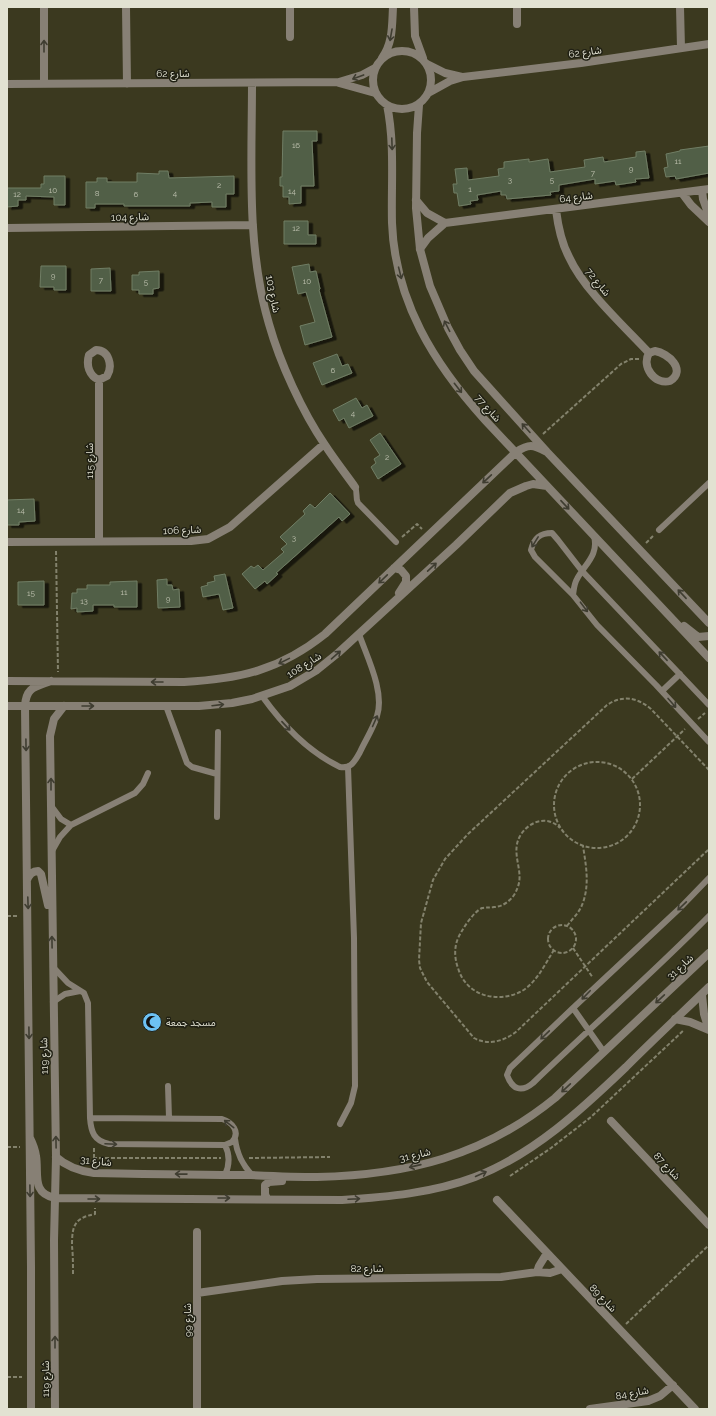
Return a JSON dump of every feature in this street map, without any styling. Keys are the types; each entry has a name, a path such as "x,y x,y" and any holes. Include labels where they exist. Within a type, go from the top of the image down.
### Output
{"street":[{"path":"44,7 44,84"},
{"path":"126,7 128,84"},
{"path":"290,7 290,37"},
{"path":"392,7 391,38 385,54 378,64 373,76 373,85 378,98 387,105 403,110 419,105 425,99 430,92 432,78 415,36 414,7"},
{"path":"517,7 517,24"},
{"path":"680,7 681,48"},
{"name":"شارع 62","path":"430,92 450,81 463,77 581,63 709,44"},
{"path":"378,64 392,53 398,51 413,52 426,62"},
{"name":"شارع 62","path":"426,62 445,73 463,77"},
{"name":"شارع 62","path":"7,84 338,82 362,75 378,64"},
{"name":"شارع 62","path":"338,82 376,93"},
{"name":"شارع 103","path":"252,83 253,225 261,292 269,325 294,388 324,444 355,487"},
{"name":"شارع 77","path":"387,105 392,140 392,224 394,240 400,273 413,314 421,333 451,380 476,410 709,658"},
{"name":"شارع 77","path":"419,105 416,200 420,248 430,286 448,328 460,350 474,371 709,623"},
{"path":"706,190 703,199 709,216"},
{"name":"شارع 64","path":"445,223 706,190"},
{"path":"682,193 698,213 709,222"},
{"path":"416,200 427,213 445,223 428,238 420,248"},
{"name":"شارع 72","path":"556,210 565,248 575,269 592,292 649,353"},
{"name":"شارع 104","path":"7,228 253,225"},
{"path":"655,351 669,356 675,365 675,377 670,381 660,381 652,375 647,364 647,357 649,353 655,351"},
{"name":"شارع 115","path":"98,380 99,541"},
{"name":"شارع 106","path":"7,542 191,541 208,539 230,527 324,444"},
{"path":"516,452 531,445 548,452"},
{"name":"شارع 108","path":"7,681 209,681 255,672 288,660 313,644 336,624 516,452"},
{"name":"شارع 108","path":"7,706 216,705 262,696 290,686 317,670 359,634 510,493 526,486 547,486"},
{"path":"394,568 404,572 407,579 395,601"},
{"path":"668,616 698,637 709,636"},
{"path":"25,706 26,696 30,690 54,681"},
{"name":"شارع 119","path":"25,706 30,1138 31,1409"},
{"name":"شارع 119","path":"55,1409 56,1158 52,966 51,730 57,714 64,706"},
{"path":"27,880 31,873 36,871 40,872 52,925"},
{"name":"شارع 31","path":"56,1158 68,1166 84,1172 316,1177 401,1170 454,1156 492,1140 510,1130 556,1098 709,953"},
{"path":"30,1138 35,1147 36,1174 39,1186 46,1196 55,1198 342,1200 370,1198 425,1190 452,1184 499,1166 520,1154 562,1125 583,1108 709,987"},
{"path":"702,995 704,1014 709,1030"},
{"path":"676,1019 690,1022 709,1030"},
{"name":"شارع 87","path":"611,1121 709,1225"},
{"path":"267,1199 265,1185 269,1182 326,1181 342,1176"},
{"name":"شارع 89","path":"497,1200 695,1409"},
{"name":"شارع 99","path":"196,1409 197,1232"},
{"path":"537,1272 538,1266 547,1253"},
{"name":"شارع 82","path":"197,1293 282,1281 317,1279 501,1277 537,1272 550,1273 562,1269"},
{"name":"شارع 84","path":"590,1409 648,1402 660,1396 673,1385"}],"lane":[{"path":"659,530 709,483"},
{"path":"355,487 357,492 356,499 358,503 396,542"},
{"path":"709,705 582,571 552,534 540,535 533,542 531,550 535,557 574,595 597,625 662,691 709,742"},
{"path":"574,595 577,580 593,556 595,550 594,536"},
{"path":"262,696 283,722 305,745 336,766 344,768 348,767 356,759 374,724 379,706 378,688 359,634"},
{"path":"662,691 680,674"},
{"path":"166,706 188,763 192,767 217,774"},
{"path":"217,817 218,732"},
{"path":"340,1124 351,1103 355,1086 354,938 348,767"},
{"path":"51,852 71,825 134,793 143,784 148,773"},
{"path":"51,805 56,815 71,825"},
{"path":"709,878 680,908 597,984 510,1068 507,1075 514,1086 521,1089 528,1088 588,1030 682,944 709,916"},
{"path":"52,966 62,979 84,993 88,1003 90,1118 91,1129 97,1140 104,1143 225,1145 229,1144 235,1139"},
{"path":"53,1002 65,994 80,991"},
{"path":"573,1008 604,1052"},
{"path":"168,1086 169,1118"},
{"path":"90,1118 227,1120 236,1130 235,1139 239,1158 252,1175"},
{"path":"225,1145 229,1158 228,1169 225,1175"}],"path":[{"path":"537,440 626,360 636,358 647,364"},
{"path":"396,542 417,524 428,536"},
{"path":"639,549 659,530"},
{"path":"54,681 56,542"},
{"path":"709,770 646,704 627,698 612,702 602,709 468,834 445,859 433,880 421,923 420,968 427,982 471,1035 478,1041 496,1042 509,1037 709,849"},
{"path":"632,779 677,736 709,709"},
{"path":"554,950 534,982 516,994 502,997 483,995 468,986 460,975 455,956 457,940 473,914 481,909 501,906 515,894 520,876 516,846 524,830 533,823 543,820 553,822 570,839 583,846 596,848 610,846 622,840 632,830 638,818 640,805 638,791 632,779 621,769 608,763 593,762 578,766 566,774 558,786 553,800 554,815 560,828"},
{"path":"567,926 582,907 586,892 587,874 583,846"},
{"path":"559,925 567,926 574,931 576,940 573,948 567,952 560,953 554,950 549,944 548,936 552,929 559,925"},
{"path":"573,948 597,984"},
{"path":"7,1147 30,1148"},
{"path":"239,1158 330,1157"},
{"path":"93,1158 229,1158"},
{"path":"73,1274 72,1231 76,1222 82,1218 95,1214 95,1199"},
{"path":"620,1330 709,1245"},
{"path":"7,1377 31,1377"}],"building":[{"path":"283,131 317,131 317,141 312,141 314,186 301,186 301,203 289,204 289,197 283,197 283,186 280,186 280,177 282,177"},
{"path":"709,146 709,173 676,179 675,176 666,177 664,168 668,167 666,154 680,150"},
{"path":"645,151 649,178 635,179 636,182 616,185 615,181 595,184 595,179 559,185 559,191 550,192 551,195 507,199 506,195 501,195 501,191 477,195 478,200 470,201 471,204 459,206 457,193 454,193 453,184 457,184 455,169 467,168 468,180 499,176 498,169 504,168 504,162 529,159 529,162 548,159 550,172 585,167 584,160 603,157 604,162 636,157 636,152"},
{"path":"159,171 168,171 169,178 234,176 234,194 226,194 226,207 212,207 212,202 190,203 190,206 124,206 124,204 95,204 95,208 86,208 86,182 97,182 97,178 107,178 107,182 137,182 137,173 159,174"},
{"path":"44,176 65,176 65,205 54,205 54,197 26,196 26,200 18,200 18,206 7,207 7,188 41,188 41,184 44,184"},
{"path":"284,221 308,221 308,235 316,235 316,244 284,244"},
{"path":"309,264 310,272 316,271 319,290 332,337 305,345 300,326 315,322 306,292 298,294 292,267"},
{"path":"41,266 66,266 66,290 54,290 54,287 40,287"},
{"path":"110,268 111,291 91,291 91,269"},
{"path":"159,271 159,288 153,289 153,294 139,294 139,290 132,290 132,275 139,275 139,272"},
{"path":"337,354 342,366 348,364 352,373 322,385 313,363"},
{"path":"356,398 362,408 367,405 373,416 349,428 344,418 339,421 333,410"},
{"path":"380,433 401,464 378,479 371,467 376,463 374,459 380,455 370,440"},
{"path":"330,493 350,514 342,521 339,517 276,573 278,574 267,584 265,581 255,589 242,574 251,566 254,568 258,565 263,570 284,552 281,549 287,544 280,537 305,514 303,511 310,504 315,508"},
{"path":"34,499 35,521 19,522 19,525 7,525 7,500"},
{"path":"225,574 233,608 223,610 219,594 203,597 201,587 208,585 207,583 215,581 214,576"},
{"path":"167,579 167,585 172,585 173,590 179,589 180,607 158,608 157,580"},
{"path":"44,581 44,605 18,605 18,582"},
{"path":"137,581 137,607 93,605 93,611 77,612 77,608 71,609 72,593 77,593 77,589 87,589 87,585 110,585 110,582"}],"place":[{"name":"مسجد جمعة","path":"152,1022"}]}
